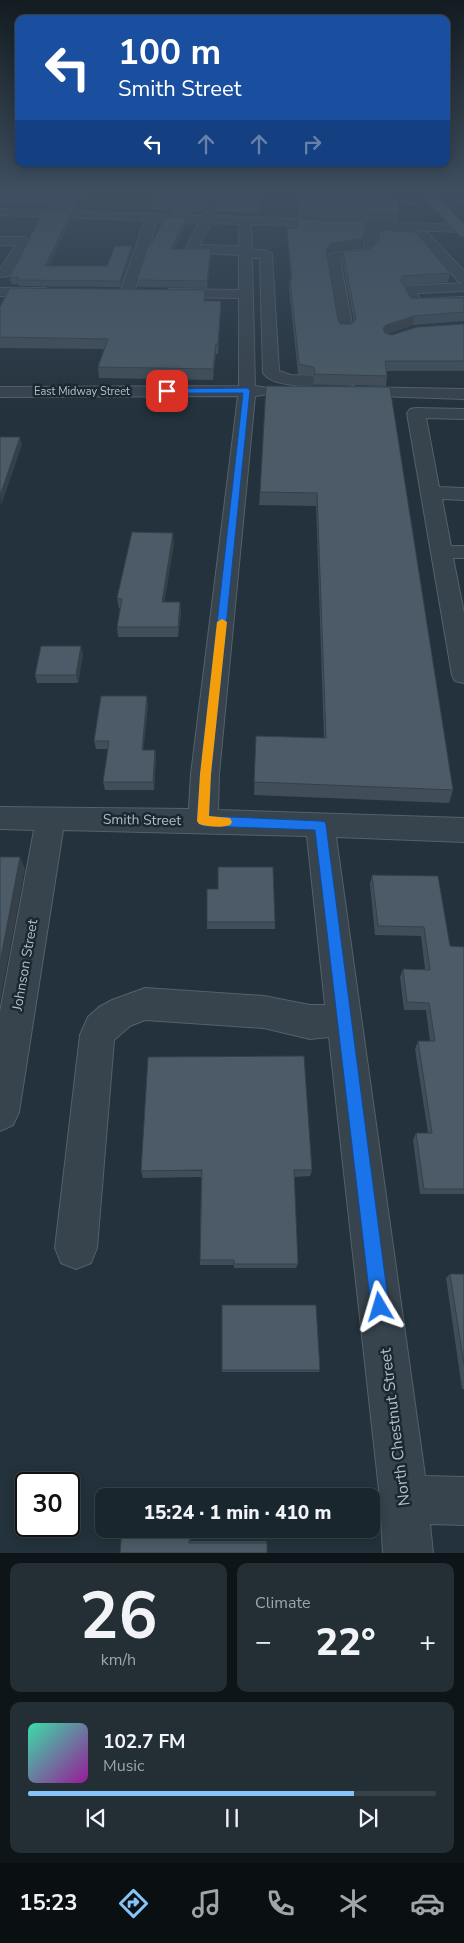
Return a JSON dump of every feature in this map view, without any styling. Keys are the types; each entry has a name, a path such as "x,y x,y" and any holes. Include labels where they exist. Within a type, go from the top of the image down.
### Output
{"street":[{"path":"131,295 139,266"},
{"path":"203,821 205,774 247,390 246,368 237,314 243,266"},
{"path":"266,266 270,368 274,376 291,380 464,382"},
{"path":"334,266 346,329"},
{"path":"452,266 464,280"},
{"path":"464,287 408,290 416,303 464,301"},
{"path":"0,292 58,292"},
{"path":"237,314 158,298 237,314"},
{"path":"246,368 270,368"},
{"path":"48,375 61,380 68,392"},
{"name":"East Midway Street","path":"0,392 247,390 464,394"},
{"path":"464,414 416,413 441,552 456,586 464,675"},
{"path":"430,493 464,494"},
{"path":"441,552 464,552"},
{"name":"Smith Street","path":"0,818 203,821 464,830"},
{"name":"Johnson Street","path":"0,1112 50,819"},
{"name":"North Chestnut Street","path":"320,825 404,1499 408,1553"},
{"path":"76,1248 97,1035 102,1025 135,1006 145,1004 264,1012 310,1022 344,1020"},
{"path":"404,1499 464,1501"}],"building":[{"path":"15,266 125,266 120,281 17,280 19,277 10,277"},
{"path":"141,266 209,266 207,281 137,280"},
{"path":"291,266 329,266 338,320 340,324 352,324 356,319 346,266 445,266 450,273 403,276 401,281 411,298 464,298 464,312 414,316 386,325 383,328 385,333 392,335 417,327 464,324 464,361 385,361 387,376 314,374 315,370 313,367 299,364 290,279 292,279"},
{"path":"10,288 205,290 204,301 221,301 218,344 216,344 213,369 98,367 108,339 0,337 0,307"},
{"path":"266,386 390,387 453,790 254,782 256,736 326,738 317,493 260,492"},
{"path":"0,437 20,437 0,496"},
{"path":"132,532 173,533 162,602 180,602 178,627 117,627 122,599 117,598"},
{"path":"41,646 81,646 76,675 35,675"},
{"path":"101,696 147,696 142,750 155,750 153,782 103,782 109,741 94,741"},
{"path":"0,857 20,857 0,963"},
{"path":"218,867 273,867 275,922 207,922 207,889 218,889"},
{"path":"372,875 438,876 450,946 464,947 464,1189 424,1189 416,1133 432,1133 418,1041 435,1041 429,1003 407,1002 403,969 430,970 424,927 378,926"},
{"path":"304,1056 312,1170 294,1170 298,1264 234,1264 234,1260 200,1260 202,1170 141,1171 148,1057"},
{"path":"450,1274 464,1274 464,1365"},
{"path":"222,1305 316,1305 320,1370 222,1370"},
{"path":"121,1538 189,1538 189,1543 267,1543 267,1553 120,1553"}],"slow traffic":[{"path":"222,622 205,774 203,821 226,822"}],"route":[{"path":"167,391 247,390 205,774 203,821 320,825 380,1307"}]}
